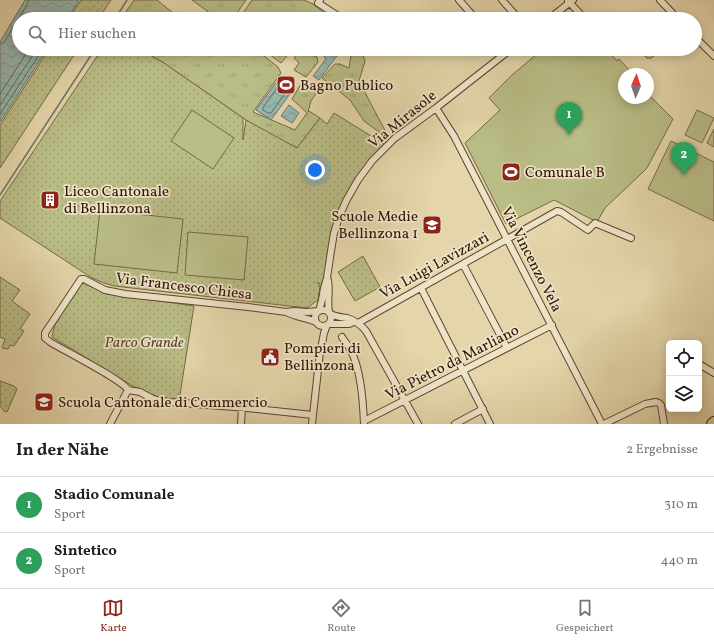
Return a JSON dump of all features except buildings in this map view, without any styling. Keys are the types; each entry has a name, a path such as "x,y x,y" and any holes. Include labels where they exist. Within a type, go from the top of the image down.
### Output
{"street":[{"path":"312,0 319,1 334,12"},
{"path":"459,0 470,12"},
{"path":"502,0 513,12"},
{"path":"660,0 671,12"},
{"path":"557,12 570,1 579,12"},
{"path":"702,44 714,56"},
{"name":"Via Mirasole","path":"319,311 327,278 334,233 339,216 358,180 372,161 395,138 436,108 500,56"},
{"name":"Via Vincenzo Vela","path":"436,108 454,136 603,424"},
{"name":"Via Luigi Lavizzari","path":"328,324 356,323 558,211 588,230 595,223 631,238"},
{"path":"463,264 507,348"},
{"name":"Via Mirasole","path":"327,278 330,313"},
{"name":"Via Francesco Chiesa","path":"128,390 126,386 111,376 45,338 45,333 81,279 113,292 286,312 294,310 307,312 319,311"},
{"path":"421,288 490,424"},
{"path":"320,352 319,334 315,317 319,311 324,310 337,317 349,318 356,323 366,331 418,424"},
{"name":"Via Francesco Chiesa","path":"286,312 293,316 309,319 317,323"},
{"path":"312,424 320,352 324,333 331,319 330,313"},
{"path":"317,323 322,326 328,324"},
{"name":"Via Pietro da Marliano","path":"364,423 552,325"},
{"path":"342,337 352,354 358,372 364,423"},
{"path":"702,366 714,373"},
{"path":"110,424 128,390 140,392 153,399 161,401 313,414"},
{"path":"603,424 645,404 656,402 661,405 664,424"},
{"path":"241,424 242,408"},
{"path":"454,424 483,409"}],"green space":[{"path":"81,0 111,0 103,12 73,12"},
{"path":"134,0 157,0 172,12 126,12"},
{"path":"192,0 246,0 238,12 208,12"},
{"path":"252,0 304,0 313,4 323,12 244,12"},
{"path":"44,56 73,56 0,168 0,125"},
{"path":"97,56 152,56 164,63 243,118 243,140 246,120 297,148 320,118 327,124 334,113 384,144 360,172 341,204 331,231 324,286 317,282 320,286 318,300 307,308 114,286 104,283 92,278 0,218 0,201"},
{"path":"152,56 264,56 278,67 281,73 253,112 295,130 307,113 292,99 301,84 317,92 311,101 308,112 309,111 320,118 297,148 263,131"},
{"path":"272,56 287,56 281,63"},
{"path":"295,56 314,56 317,57 318,62 306,77 294,70 299,63 294,58"},
{"path":"351,56 363,56 365,61 359,81 390,140 364,121 350,100 322,78 335,64 340,64 349,68"},
{"path":"535,56 612,56 617,61 619,59 627,68 618,68 618,104 654,104 654,100 673,119 647,168 605,208 597,222 554,200 506,224 465,143 500,110 489,98 512,75"},
{"path":"645,56 654,56 651,58"},
{"path":"192,110 234,138 213,169 171,141"},
{"path":"697,110 714,118 702,143 685,135"},
{"path":"714,129 714,147 707,143"},
{"path":"671,141 714,162 714,221 648,189"},
{"path":"100,210 183,219 177,273 94,264"},
{"path":"188,232 248,237 244,280 185,275"},
{"path":"363,256 380,287 355,301 338,272"},
{"path":"0,277 20,290 12,301 30,314 20,329 24,331 14,346 10,345 8,349 2,348 5,339 0,337"},
{"name":"Parco Grande","path":"82,282 107,293 194,306 179,401 150,395 52,337 55,324"},
{"path":"0,381 14,386 17,389 7,412 0,406"}],"water":[{"path":"25,0 79,0 71,12 18,12"},
{"path":"12,22 12,56 42,56 0,122 0,42"},
{"path":"337,56 319,80 313,76 326,59 324,57"},
{"path":"281,76 295,87 271,120 256,110"},
{"path":"289,105 299,113 292,123 281,116"}],"waterway":[{"path":"119,12 127,0"},
{"path":"0,195 90,56"}],"place":[{"name":"Bagno Publico","path":"286,85"},
{"name":"Stadio Comunale","path":"569,135"},
{"name":"Comunale B","path":"511,172"},
{"name":"Sintetico","path":"684,175"},
{"name":"Liceo Cantonale di Bellinzona","path":"50,200"},
{"name":"Scuole Medie Bellinzona 1","path":"432,225"},
{"name":"Pompieri di Bellinzona","path":"270,357"},
{"name":"Scuola Cantonale di Commercio","path":"44,402"}]}
